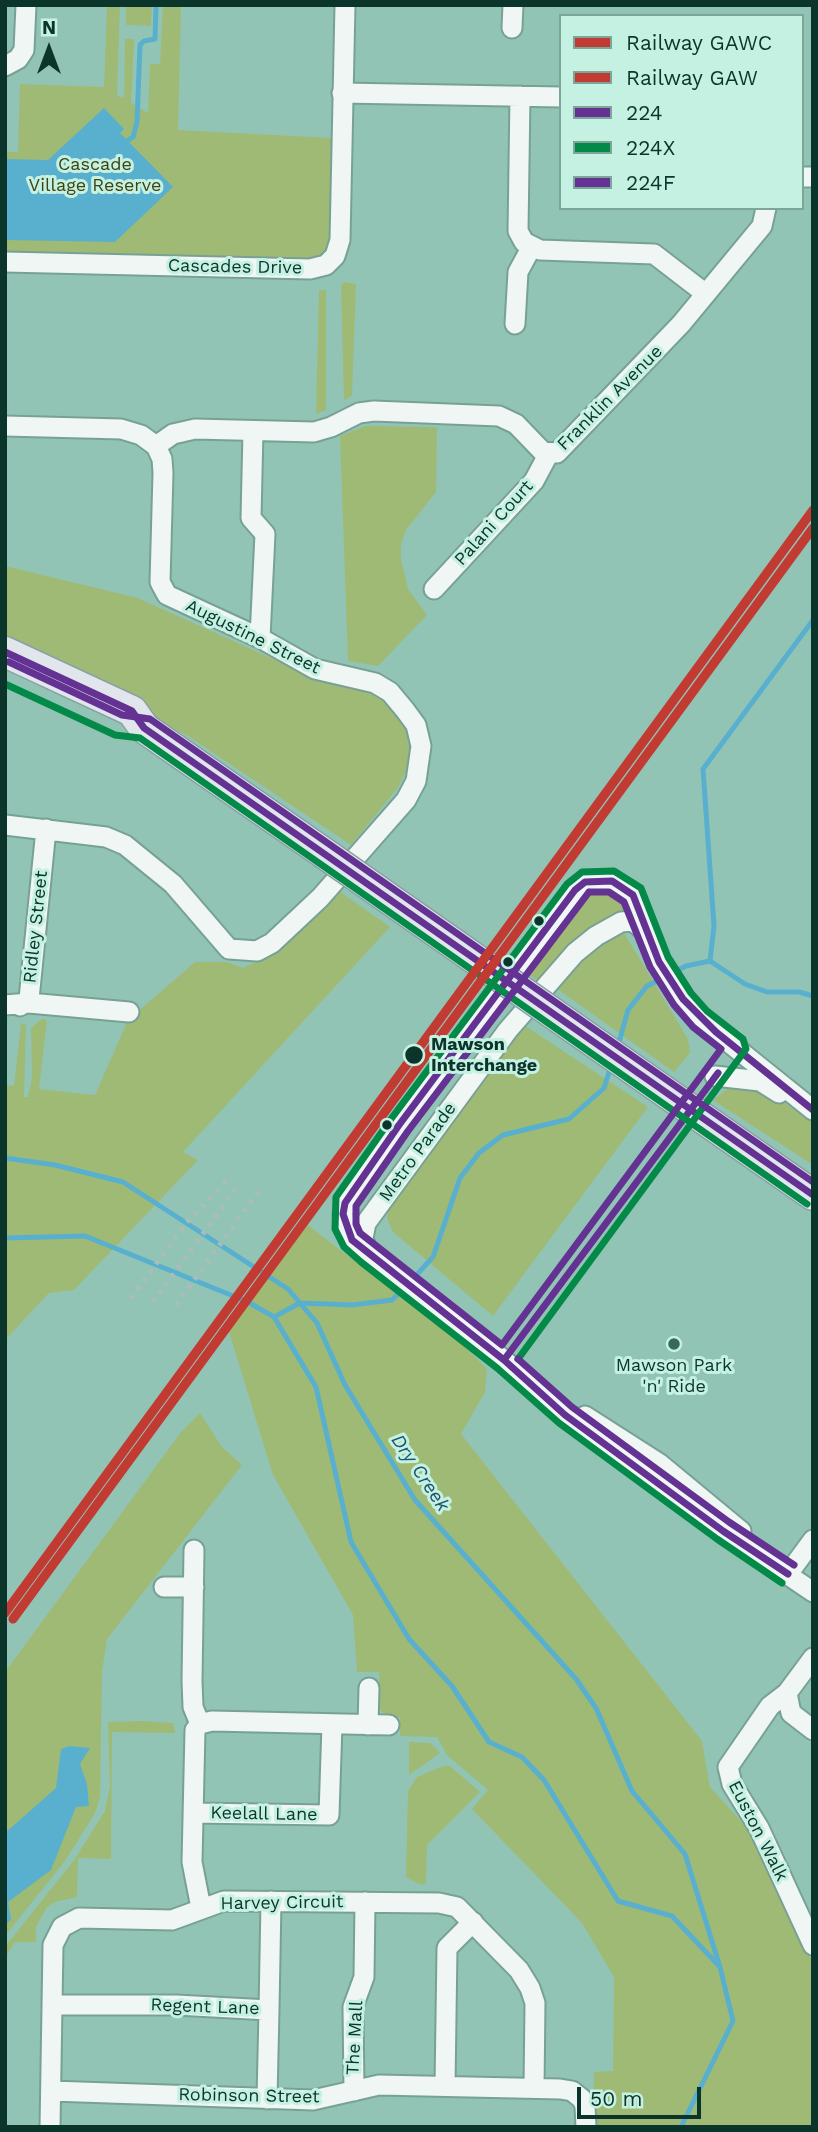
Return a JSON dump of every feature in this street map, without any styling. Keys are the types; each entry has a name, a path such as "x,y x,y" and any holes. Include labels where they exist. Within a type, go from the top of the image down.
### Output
{"main road":[{"path":"5,652 132,711 144,728 813,1195"},
{"path":"5,672 119,725 144,728"}],"street":[{"path":"5,66 18,59 24,50 26,5"},
{"name":"Cascades Drive","path":"5,262 310,269 326,265 335,256 340,240 345,5"},
{"path":"512,29 513,5"},
{"path":"342,93 559,97"},
{"path":"520,96 518,231 531,248"},
{"name":"Franklin Avenue","path":"156,446 173,434 195,429 314,432 359,413 374,411 499,416 516,424 543,452 564,450 706,295 762,226 766,210"},
{"path":"531,248 648,253 662,259 706,295"},
{"path":"515,324 518,272 531,248"},
{"path":"5,426 121,429 141,435 156,446"},
{"path":"253,431 251,518 265,534 260,638"},
{"name":"Augustine Street","path":"5,825 106,837 125,845 173,884 229,949 257,951 279,936 320,898 406,800 416,781 421,746 416,725 390,692 375,683 315,669 260,638 167,595 160,582 163,473 162,459 156,446"},
{"name":"Palani Court","path":"434,589 534,481 549,453"},
{"name":"Ridley Street","path":"13,1005 29,999 46,829"},
{"path":"813,1111 716,1032 683,999 659,962 633,895 624,886 599,880 585,883 575,890 399,1125 345,1203 345,1227 352,1240 585,1430 723,1531 813,1592"},
{"name":"Metro Parade","path":"369,1254 363,1238 366,1223 508,1030 575,953 596,936 621,922 633,921 647,933"},
{"path":"13,1005 29,1003 129,1012"},
{"path":"715,1076 760,1081 813,1111"},
{"path":"788,1574 813,1540"},
{"path":"194,1550 193,1707 200,1724"},
{"path":"164,1587 194,1587"},
{"name":"Euston Walk","path":"813,1658 787,1693 770,1706 728,1767 732,1784 759,1828 813,1945"},
{"path":"368,1725 369,1688"},
{"path":"787,1693 790,1713 813,1730"},
{"path":"201,1908 192,1872 195,1730 200,1724 212,1721 389,1725"},
{"name":"Keelall Lane","path":"192,1813 329,1815 332,1724"},
{"name":"Harvey Circuit","path":"50,2127 53,1945 57,1935 69,1922 79,1918 172,1920 224,1901 449,1904 457,1907 519,1970 530,1988 535,2003 534,2088"},
{"path":"269,2010 271,1901"},
{"name":"The Mall","path":"354,2091 353,2007 363,1978 365,1902"},
{"path":"445,2087 447,1948 473,1922"},
{"name":"Regent Lane","path":"52,2006 176,2005 269,2010 267,2099"},
{"name":"Robinson Street","path":"51,2091 313,2100 379,2085 534,2088 572,2091 579,2096 585,2106 586,2127"}],"green space":[{"name":"Cascade Village Reserve","path":"107,5 120,5 117,95 124,98 125,39 134,39 131,103 148,113 150,64 160,64 163,5 181,5 178,130 331,138 329,248 316,261 5,255 5,152 18,152 20,84 104,87"},
{"path":"126,5 152,5 151,26 126,25"},
{"path":"344,282 356,284 352,396 344,400 341,286"},
{"path":"319,290 326,290 326,410 316,414"},
{"path":"365,426 437,427 436,492 406,530 401,544 401,559 408,589 427,615 378,666 348,661 340,436"},
{"path":"5,566 138,598 320,680 368,692 382,700 402,721 410,742 410,764 397,789 351,845 191,738 73,673 5,644"},
{"path":"339,891 390,927 183,1152 198,1160 74,1290 49,1293 5,1340 5,1085 14,1086 21,1023 26,1025 24,1097 28,1097 32,1078 31,1028 42,1019 47,1020 39,1089 95,1095 128,1020 195,962 227,962 243,968 258,961"},
{"path":"593,891 617,896 629,910 597,930 541,983 525,972 580,899"},
{"path":"621,928 688,1039 690,1053 674,1072 553,986 585,950"},
{"path":"524,1025 648,1107 493,1316 393,1232 387,1219 389,1207"},
{"path":"731,1086 769,1092 813,1123 813,1165 713,1100"},
{"path":"304,1222 463,1345 487,1369 485,1392 461,1434 702,1741 710,1787 760,1842 809,1949 813,1971 813,2127 593,2127 594,2072 613,2071 614,1977 582,1923 472,1809 488,1790 447,1755 437,1737 400,1736 400,1717 388,1716 380,1710 379,1672 357,1672 353,1615 273,1475 226,1322"},
{"path":"200,1413 222,1447 242,1465 107,1639 102,1672 100,1798 95,1813 65,1861 5,1936 5,1672 181,1432"},
{"path":"108,1722 173,1723 175,1733 112,1732 111,1859 78,1858 77,1897 55,1902 47,1907 36,1927 36,1942 15,1942 5,1958 5,1947 74,1860 105,1811 110,1785"},
{"path":"409,1742 431,1743 440,1753 409,1775"},
{"path":"443,1766 450,1766 480,1792 427,1845 426,1884 419,1884 406,1877 408,1791 417,1777"}],"water":[{"path":"104,108 124,129 120,133 173,187 115,242 5,240 5,159 48,160"},
{"path":"69,1746 90,1748 80,1764 87,1784 89,1806 76,1807 51,1870 8,1902 11,1919 5,1926 5,1833 56,1788 61,1749"}],"waterway":[{"path":"127,141 133,137 137,122 140,45 144,41 155,39 156,5"},
{"path":"710,961 714,926 703,769 813,620"},
{"path":"618,1046 628,1010 647,986 686,966 710,961 745,984 767,992 799,992 813,996"},
{"path":"411,1281 433,1257 460,1178 479,1153 503,1135 569,1119 604,1088 611,1066"},
{"name":"Dry Creek","path":"5,1158 55,1165 123,1182 288,1289 317,1323 345,1385 415,1500 576,1679 596,1708 632,1791 685,1854 719,1964"},
{"name":"Dry Creek","path":"5,1238 85,1236 248,1302 274,1317 316,1387 351,1542 409,1639 452,1686 489,1742 522,1757 544,1780 618,1901 672,1916 720,1967 733,2021 681,2127"},
{"path":"274,1317 300,1303 352,1305 392,1300 404,1288"}],"railway":[{"path":"131,1298 186,1223 230,1177"},
{"path":"153,1302 240,1183"},
{"path":"176,1305 258,1192"}],"rail line":[{"name":"GAWC","path":"5,1613 813,510"},
{"name":"GAW","path":"13,1619 813,528"}],"transit line":[{"name":"224","path":"5,652 132,711 144,728 813,1195"},
{"name":"224F","path":"9,662 122,715 150,719 813,1182"},
{"name":"224X","path":"5,684 115,735 140,738 807,1204"},
{"name":"224X","path":"518,1359 746,1049 743,1039 707,1011 691,993 668,957 641,888 614,871 582,872 567,884 336,1197 335,1229 344,1247 361,1262 497,1368 559,1423 717,1539 782,1583"},
{"name":"224","path":"788,1574 723,1531 565,1415 504,1360 352,1240 343,1214 345,1203 399,1125 575,890 585,882 612,881 633,895 659,962 683,999 716,1032 813,1110"},
{"name":"224F","path":"589,892 609,892 624,902 650,967 674,1005 693,1027 721,1049 502,1345 360,1233 356,1224 356,1206 408,1131 589,892"},
{"name":"224","path":"504,1360 718,1073"},
{"name":"224F","path":"518,1359 572,1407 729,1522 794,1565"}],"place":[{"name":"Mawson Interchange","path":"414,1055"},
{"name":"Mawson Park 'n' Ride","path":"674,1344"}]}
